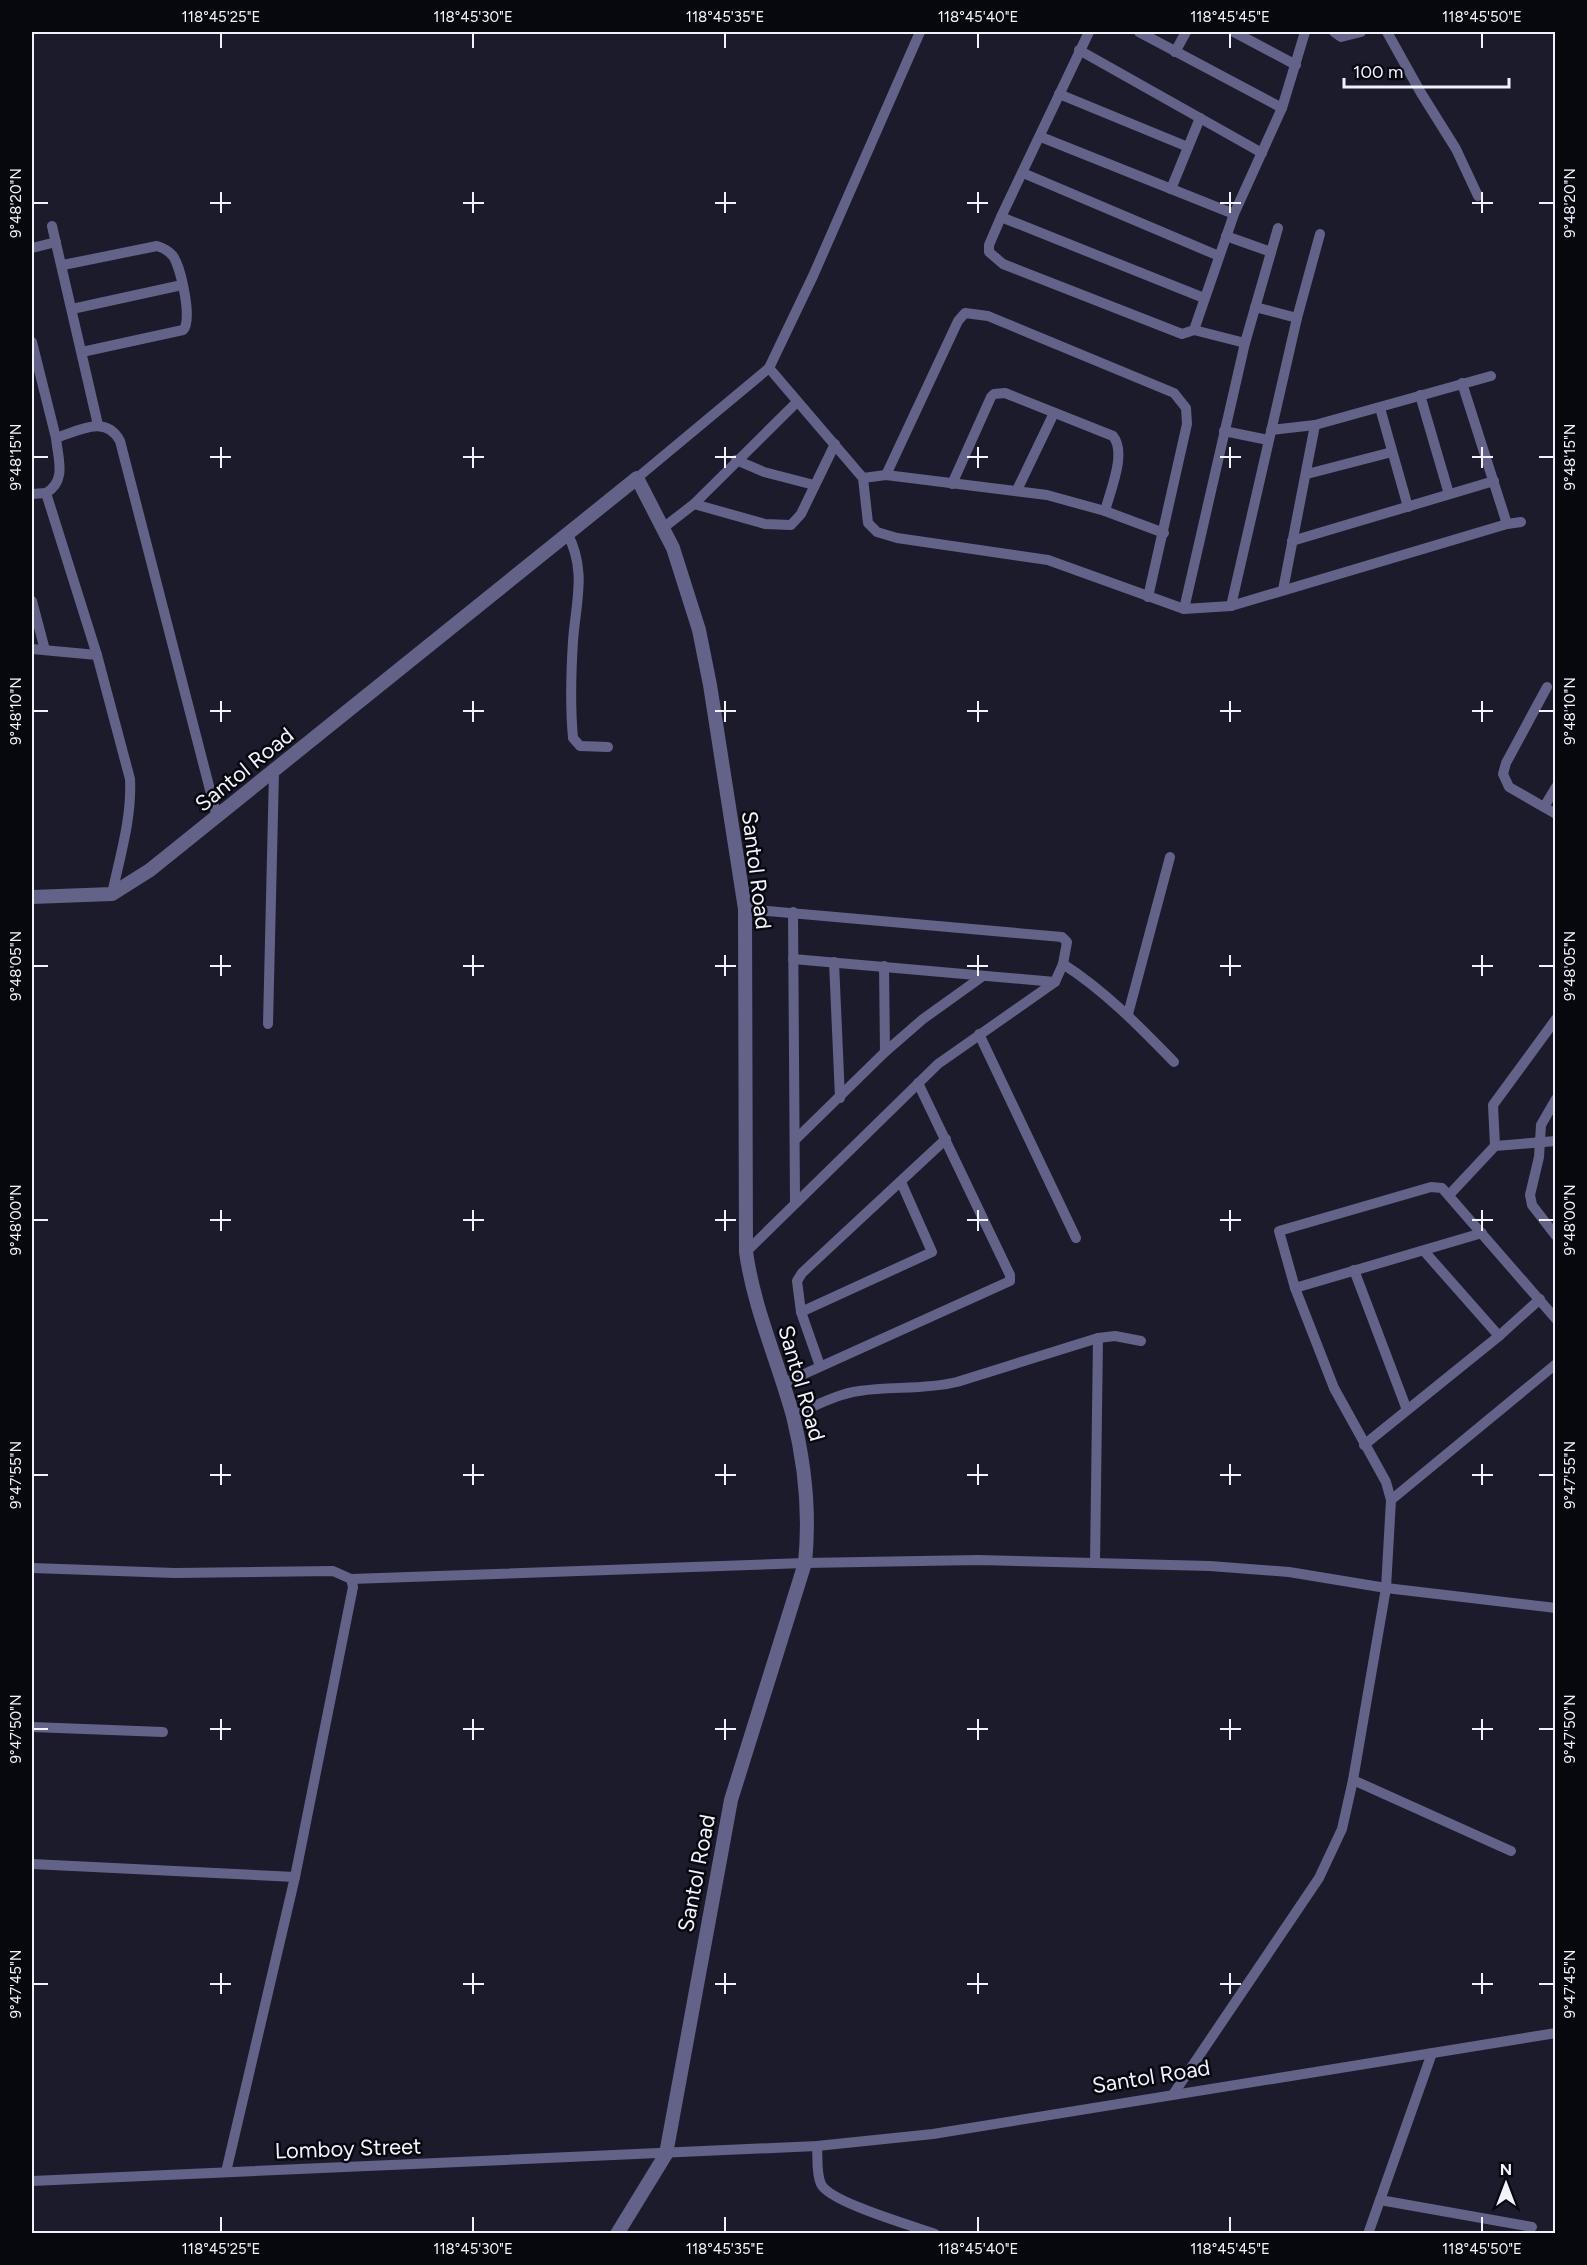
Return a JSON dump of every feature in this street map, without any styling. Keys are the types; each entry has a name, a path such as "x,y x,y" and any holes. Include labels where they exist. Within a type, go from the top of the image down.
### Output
{"street":[{"path":"638,478 769,368 813,276 920,32"},
{"path":"1089,32 1001,217 988,248 991,256 1003,264 1176,333 1186,334 1194,330 1245,343"},
{"path":"1141,32 1282,108"},
{"path":"1175,52 1186,32"},
{"path":"1234,32 1296,65"},
{"path":"1194,330 1234,214 1282,108 1305,32"},
{"path":"1334,32 1341,37 1361,32"},
{"path":"1387,32 1421,93 1456,148 1478,196"},
{"path":"1079,50 1262,153"},
{"path":"1059,94 1188,147"},
{"path":"1171,189 1200,118"},
{"path":"1041,137 1234,214"},
{"path":"1023,172 1219,256"},
{"path":"1001,217 1204,298"},
{"path":"52,226 63,265 98,425"},
{"path":"1184,609 1245,343 1278,228"},
{"path":"1231,606 1269,435 1320,234"},
{"path":"1226,237 1271,252"},
{"path":"32,248 56,242"},
{"path":"63,265 157,246 167,250 175,260 182,285 188,319 185,329 82,352"},
{"path":"72,309 182,285"},
{"path":"1255,307 1297,318"},
{"path":"886,475 958,321 965,313 976,312 1174,393 1183,402 1187,423 1148,597"},
{"path":"32,342 56,438 60,478 56,486 46,494 32,494"},
{"path":"769,368 863,478 866,516 877,532 897,538 1048,560 1184,609 1231,606 1507,524 1521,522"},
{"path":"1224,431 1269,435 1380,408 1491,376"},
{"path":"1462,383 1507,524"},
{"path":"952,484 994,394 1005,393 1116,439 1117,458 1105,511"},
{"path":"1420,395 1449,494"},
{"path":"663,528 694,504 797,402"},
{"path":"1380,408 1408,507"},
{"path":"1017,490 1054,412"},
{"path":"56,438 98,425 109,427 120,441 217,817"},
{"path":"1283,590 1315,425"},
{"path":"694,504 765,524 788,526 797,521 835,444"},
{"path":"1307,474 1392,452"},
{"path":"736,460 764,471 814,485"},
{"path":"863,478 886,475 1017,490 1067,500 1105,511 1164,533"},
{"name":"Santol Road","path":"112,894 150,870 274,772 567,533 638,478 673,548 699,630 710,685 745,909 746,1252 757,1306 793,1415 807,1503 805,1563 731,1800 666,2154 817,2146 933,2134 1174,2093 1556,2033"},
{"path":"1292,541 1494,481"},
{"path":"32,897 112,894 131,796 130,779 97,655 46,494"},
{"path":"567,533 576,551 580,573 572,655 573,738 580,746 608,747"},
{"path":"32,601 45,650"},
{"path":"32,649 97,655"},
{"path":"1547,687 1506,763 1503,774 1509,787 1556,814"},
{"path":"268,1024 274,772"},
{"path":"1544,807 1556,787"},
{"path":"1128,1014 1170,857"},
{"path":"745,909 1062,937 1067,942 1063,964 1055,982 955,1050 918,1083 746,1252"},
{"path":"793,912 795,1202"},
{"path":"793,959 1055,982"},
{"path":"834,962 840,1098"},
{"path":"1063,964 1089,981 1128,1014 1174,1062"},
{"path":"884,966 885,1052"},
{"path":"796,1139 885,1052 923,1019 983,976"},
{"path":"1495,1146 1493,1105 1556,1019"},
{"path":"979,1034 1076,1238"},
{"path":"782,1384 1010,1281 1010,1275 918,1083"},
{"path":"1556,1099 1541,1125 1539,1157 1530,1195 1532,1205 1556,1236"},
{"path":"820,1366 801,1312 797,1281 802,1273 946,1139"},
{"path":"1450,1194 1495,1146 1556,1141"},
{"path":"801,1312 932,1252 901,1182"},
{"path":"1174,2093 1319,1878 1342,1829 1353,1780 1386,1588 1391,1500 1386,1482 1334,1388 1295,1288 1278,1234 1280,1230 1431,1187 1442,1188 1450,1194 1556,1319"},
{"path":"1295,1288 1482,1233"},
{"path":"1424,1251 1499,1336"},
{"path":"1354,1270 1407,1410"},
{"path":"1364,1445 1499,1336 1540,1299"},
{"path":"793,1415 843,1394 940,1386 1098,1338 1115,1336 1142,1341"},
{"path":"1095,1563 1098,1338"},
{"path":"1391,1500 1556,1364"},
{"path":"32,1568 175,1573 333,1571 351,1579 805,1563 978,1560 1210,1566 1290,1572 1386,1588 1556,1608"},
{"path":"226,2172 295,1877 352,1587 351,1579"},
{"path":"32,1727 163,1732"},
{"path":"1353,1780 1511,1851"},
{"path":"32,1864 295,1877"},
{"path":"1368,2234 1432,2053"},
{"path":"817,2146 818,2176 821,2185 828,2192 842,2200 935,2234"},
{"path":"617,2234 666,2154"},
{"name":"Lomboy Street","path":"32,2181 666,2154"},
{"path":"1380,2200 1532,2227"}]}
